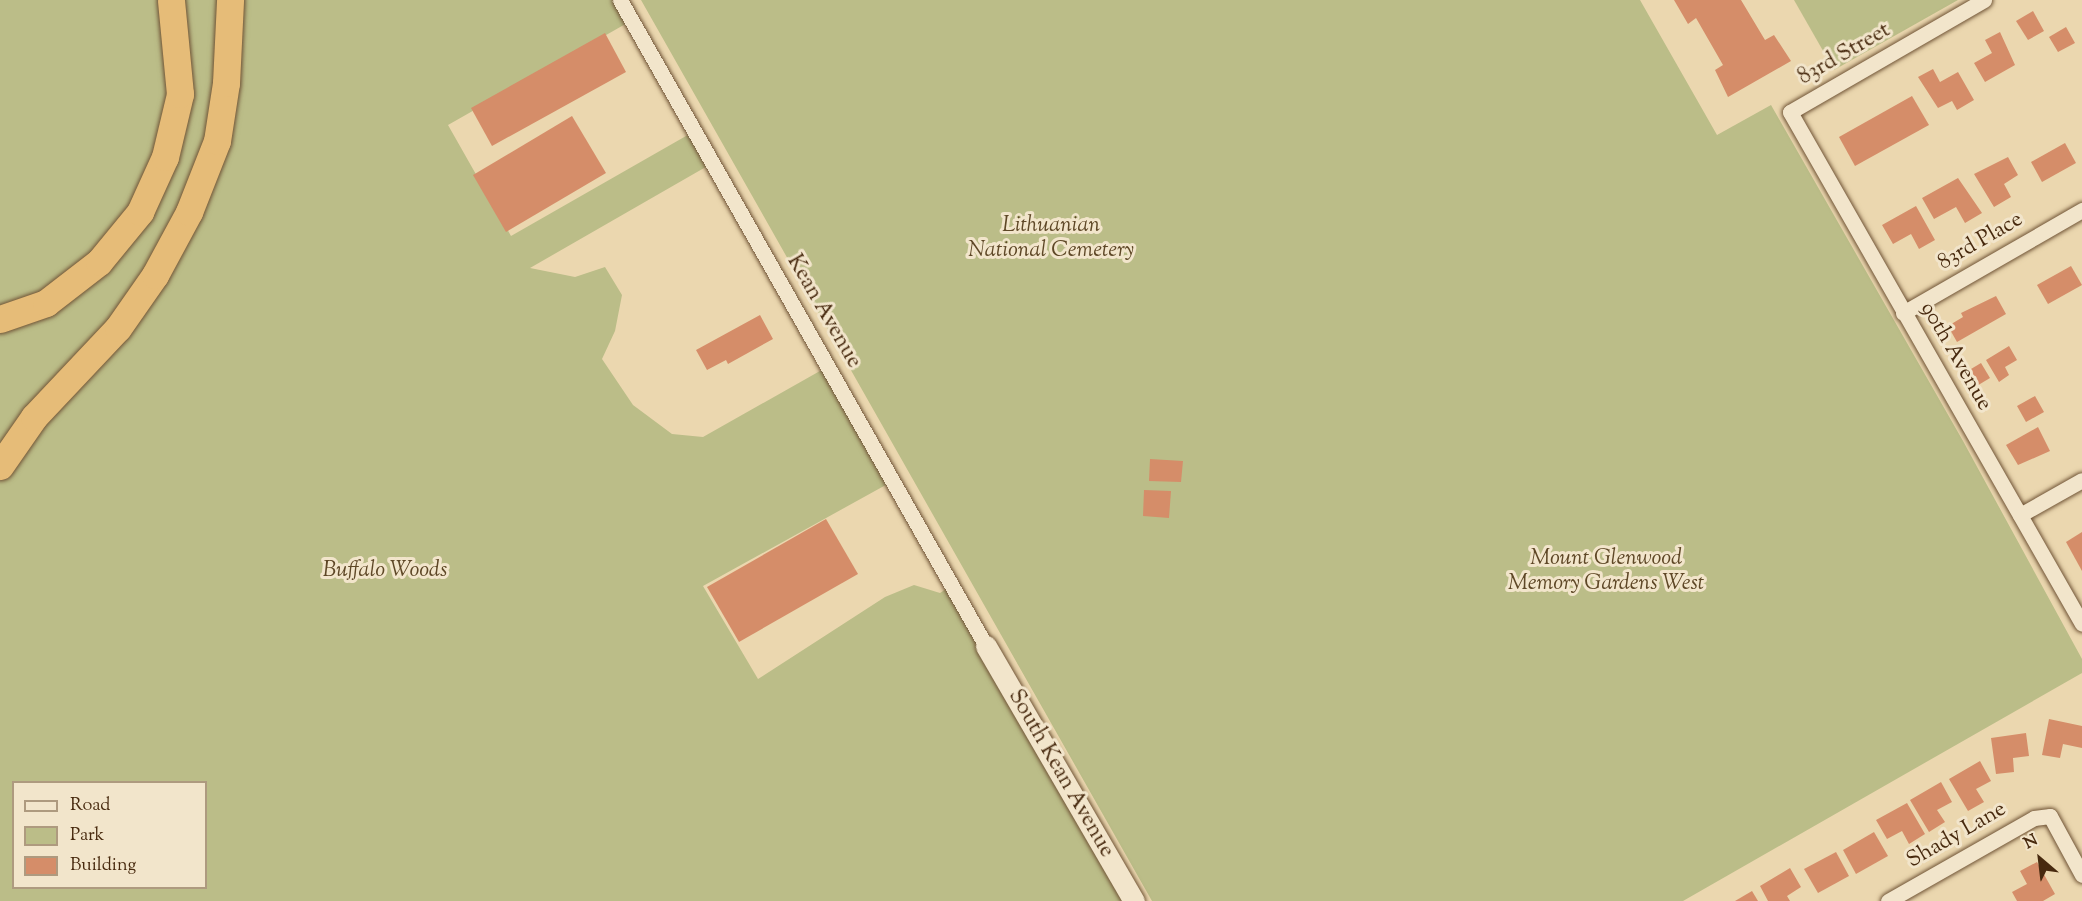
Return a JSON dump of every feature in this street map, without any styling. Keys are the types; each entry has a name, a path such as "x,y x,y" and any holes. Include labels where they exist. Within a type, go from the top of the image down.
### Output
{"highway":[{"path":"0,319 46,303 99,262 140,212 165,157 180,94 171,0"},
{"path":"0,466 34,417 118,328 155,276 189,212 217,141 226,83 230,0"}],"street":[{"name":"Kean Avenue","path":"620,0 986,646"},
{"name":"83rd Street","path":"1790,112 1984,0"},
{"name":"90th Avenue","path":"1790,112 2082,624"},
{"name":"83rd Place","path":"1903,313 2082,210"},
{"path":"2020,515 2082,480"},
{"name":"South Kean Avenue","path":"986,646 1134,901"},
{"name":"Shady Lane","path":"1888,901 2028,822 2050,816 2082,875"}],"green space":[{"path":"0,0 160,0 168,112 133,208 64,281 0,310"},
{"path":"180,0 223,0 208,138 151,271 0,448 0,328 108,269 149,218 190,94 190,53"},
{"name":"Buffalo Woods","path":"239,0 617,0 629,22 448,125 511,236 693,132 711,164 530,268 575,277 605,267 622,295 615,331 602,359 633,405 672,434 703,437 827,367 893,481 703,586 758,679 885,597 914,585 940,593 952,585 1144,901 0,901 0,481 193,228"},
{"name":"Mount Glenwood Memory Gardens West","path":"641,0 1640,0 1717,135 1771,105 1963,441 2082,659 2082,673 1683,901 1152,901"},
{"path":"1794,0 1958,0 1834,70"}],"building":[{"path":"1674,0 1741,0 1765,40 1774,35 1791,61 1728,97 1715,70 1723,65 1696,18 1688,24"},
{"path":"2033,11 2044,31 2028,40 2016,21"},
{"path":"2066,27 2075,43 2058,52 2049,37"},
{"path":"2000,32 2015,65 1985,82 1974,63 1992,53 1985,40"},
{"path":"605,33 626,72 492,146 471,108"},
{"path":"1933,69 1940,82 1958,72 1974,100 1957,110 1952,101 1938,108 1918,77"},
{"path":"1912,96 1929,125 1855,166 1839,137"},
{"path":"572,116 606,173 506,232 473,175"},
{"path":"2065,143 2076,163 2042,182 2031,162"},
{"path":"2008,157 2018,175 2004,184 2011,197 1994,207 1974,174"},
{"path":"1958,178 1982,213 1965,223 1956,207 1934,219 1922,198"},
{"path":"1916,206 1935,240 1919,249 1911,234 1893,244 1882,225"},
{"path":"2071,266 2082,285 2048,304 2037,285"},
{"path":"1996,296 2006,314 1957,342 1948,326 1963,317 1961,313"},
{"path":"760,315 773,339 728,364 726,360 707,370 696,350"},
{"path":"2009,346 2017,360 2005,367 2009,375 1999,382 1986,360"},
{"path":"1981,363 1990,378 1975,387 1966,372"},
{"path":"2035,396 2044,412 2026,422 2017,406"},
{"path":"2038,427 2050,451 2018,465 2006,445"},
{"path":"1150,459 1183,461 1181,482 1149,481"},
{"path":"1144,490 1171,491 1169,518 1143,516"},
{"path":"826,519 858,574 739,642 707,587"},
{"path":"2082,532 2082,571 2066,542"},
{"path":"2049,719 2082,726 2082,748 2063,744 2060,758 2042,755"},
{"path":"2026,733 2029,756 2013,758 2014,772 1996,774 1991,738"},
{"path":"1980,761 1991,781 1976,789 1984,802 1968,811 1949,779"},
{"path":"1941,782 1952,802 1937,810 1945,822 1929,832 1910,800"},
{"path":"1907,803 1925,834 1909,844 1902,831 1887,839 1876,820"},
{"path":"1874,832 1888,856 1856,874 1843,850"},
{"path":"1836,852 1849,876 1818,893 1804,869"},
{"path":"2037,862 2055,894 2043,901 2017,901 2012,892 2027,884 2020,871"},
{"path":"1790,868 1801,887 1787,896 1790,901 1768,901 1760,886"},
{"path":"1752,891 1758,901 1735,901"}],"park label":[{"name":"Lithuanian National Cemetery","path":"1051,238"}]}
